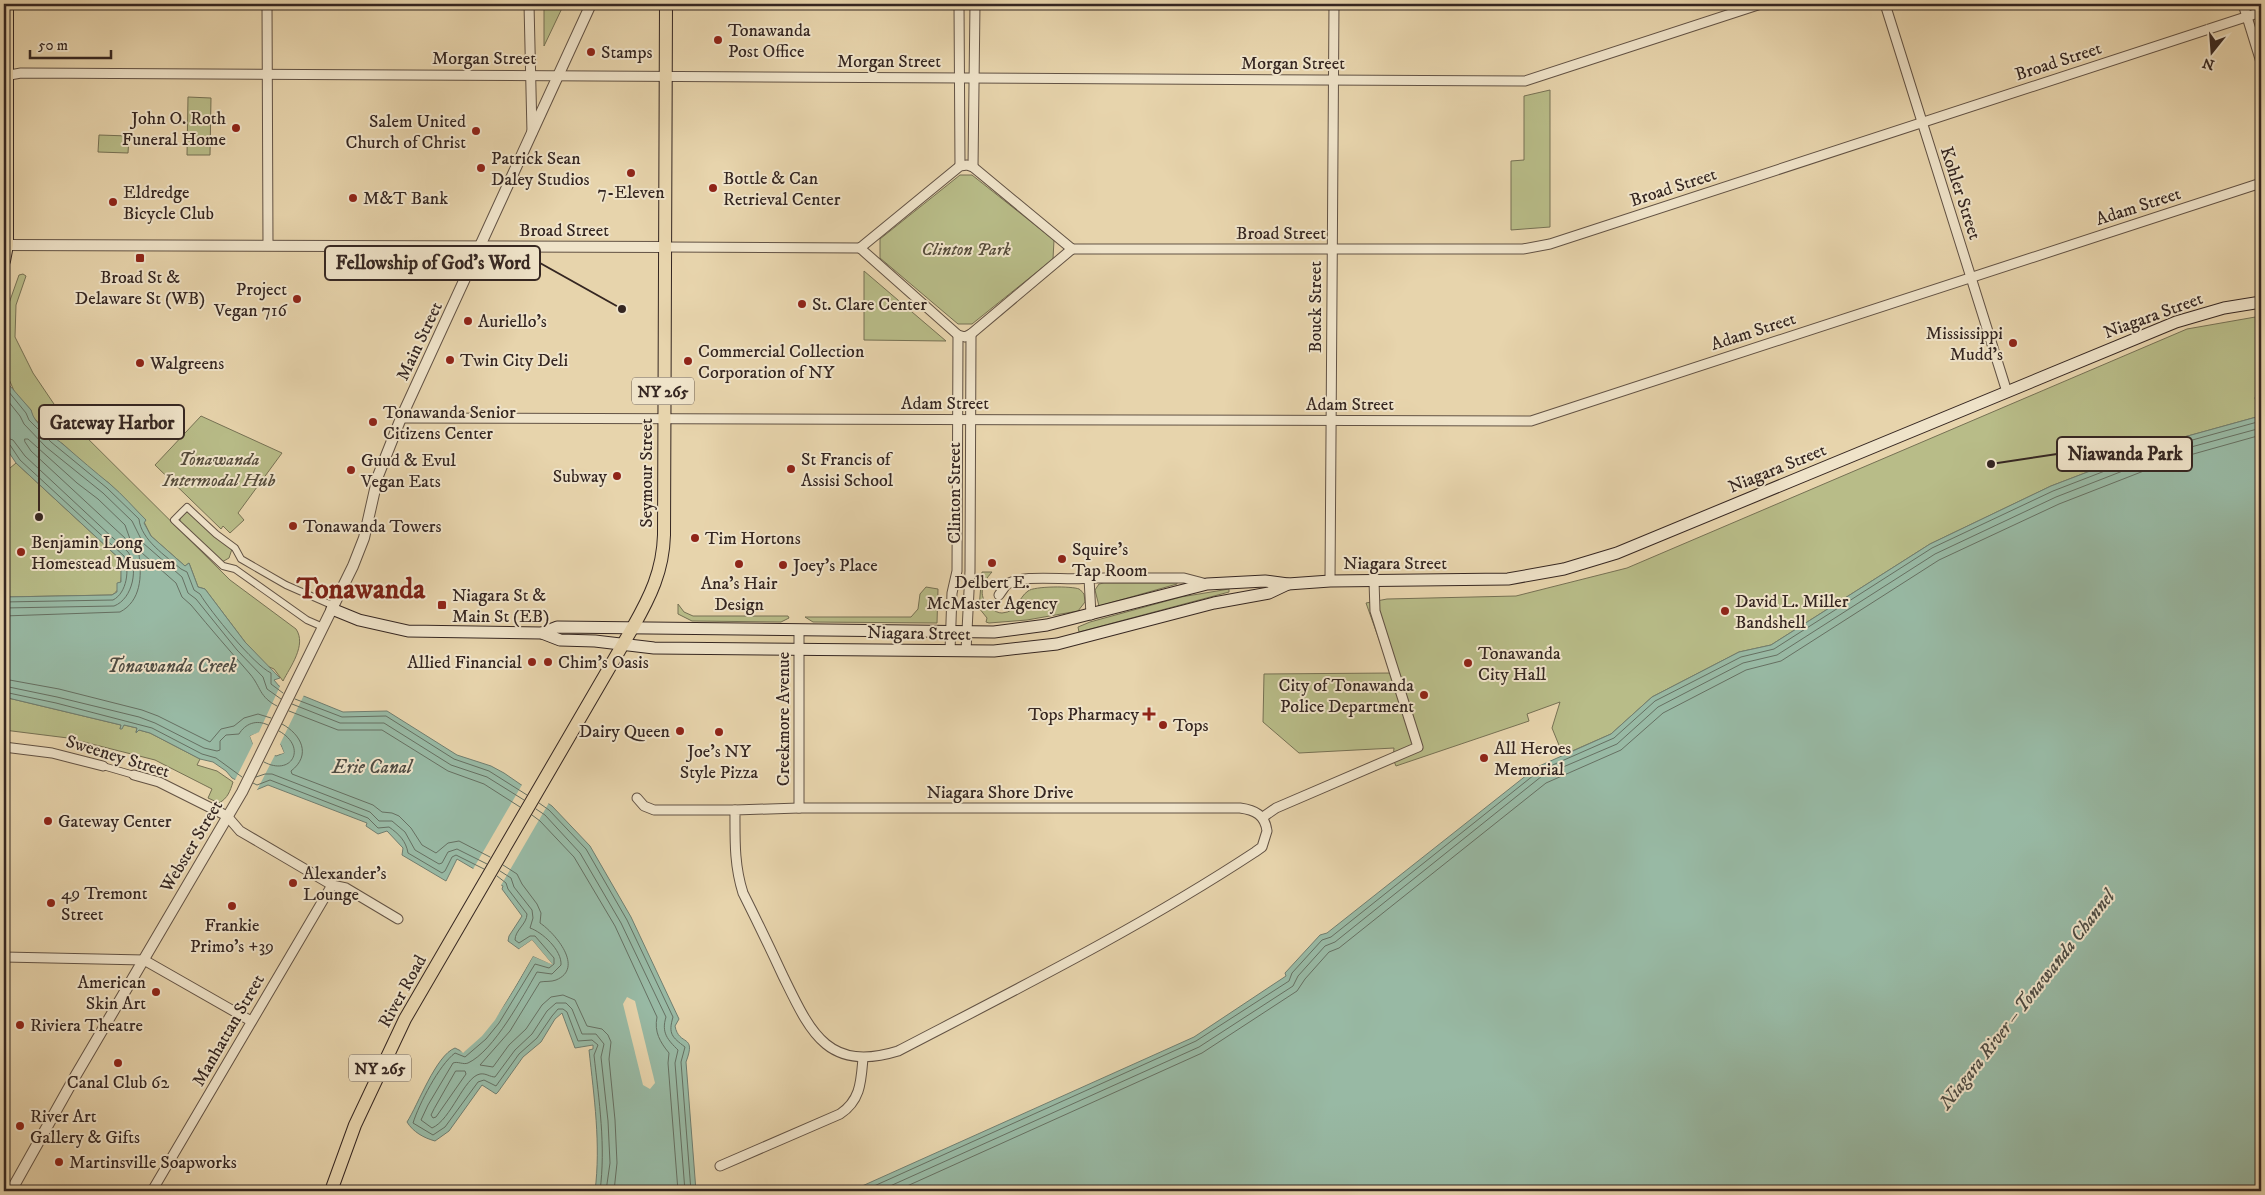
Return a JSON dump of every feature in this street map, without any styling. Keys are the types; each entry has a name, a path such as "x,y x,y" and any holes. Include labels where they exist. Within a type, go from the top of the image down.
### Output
{"main road":[{"path":"4,262 7,4"},
{"name":"Seymour Street","path":"507,842 633,627 654,586 663,559 666,4"},
{"name":"Niagara Street","path":"542,633 557,627 951,630 994,632 1047,625 1207,584 1265,580 1288,584 1330,581 1508,579 1564,569 1617,552 2176,322 2224,308 2261,302"},
{"name":"Niagara Street","path":"333,607 359,620 399,630 542,633 560,640 594,641 654,648 950,652 1025,649 1057,644 1214,603 1269,593 1288,584"},
{"name":"River Road","path":"331,1191 355,1126 379,1071 405,1019 507,842"}],"street":[{"path":"267,4 268,245"},
{"path":"529,4 532,133"},
{"name":"Main Street","path":"276,723 359,552 378,476 401,418 591,4"},
{"path":"960,4 958,78 960,166"},
{"path":"973,167 975,4"},
{"name":"Bouck Street","path":"1330,581 1334,4"},
{"name":"Morgan Street","path":"6,76 21,73 267,73 1525,81 1761,4"},
{"name":"Kohler Street","path":"1884,4 2007,392"},
{"path":"2243,4 2261,62"},
{"name":"Broad Street","path":"1072,249 1509,250 1550,244 2261,12"},
{"path":"967,165 973,167 1072,249 965,337 958,335 860,248 960,166 967,165"},
{"name":"Adam Street","path":"401,418 663,417 958,420 1531,421 2261,183"},
{"name":"Broad Street","path":"5,245 860,248"},
{"name":"Clinton Street","path":"966,651 970,570 971,334"},
{"name":"Clinton Street","path":"950,652 952,593 957,571 958,335"},
{"path":"323,627 307,620 235,569 223,566 174,520 187,506 216,534 235,548 241,559 286,585 333,607"},
{"path":"235,569 241,559"},
{"path":"1089,578 1091,615"},
{"name":"Niagara Street","path":"999,595 1006,585 1020,579 1184,578 1207,584"},
{"path":"735,810 735,859 743,893 809,1027 826,1044 843,1054 863,1058 883,1056 898,1051 1144,921 1262,846 1267,831 1263,818 1276,808 1418,747 1375,611 1374,581"},
{"name":"Creekmore Avenue","path":"799,808 800,630"},
{"name":"Webster Street","path":"12,1189 242,792 276,723"},
{"name":"Sweeney Street","path":"4,747 52,753 159,782 227,816 240,831 332,885 346,888 398,919"},
{"name":"Niagara Shore Drive","path":"637,798 644,806 654,810 799,808 1240,808 1251,809 1263,818"},
{"name":"Manhattan Street","path":"152,1191 332,885"},
{"path":"4,957 144,960 251,1021"},
{"path":"720,1166 840,1114 849,1108 856,1100 860,1087 863,1058"}],"green space":[{"path":"544,4 564,4 544,46"},
{"path":"1550,90 1550,227 1511,230 1511,161 1524,160 1524,96"},
{"path":"188,97 211,98 210,155 187,155"},
{"path":"99,135 129,136 128,153 98,152"},
{"name":"Clinton Park","path":"960,175 972,175 1054,240 1053,259 972,324 958,324 880,258 880,239"},
{"path":"864,271 946,341 864,340"},
{"path":"23,274 26,276 16,305 15,337 33,373 56,407 230,580 296,629 299,635 299,649 283,681 274,669 267,666 245,642 205,589 198,587 189,563 185,566 151,536 144,522 146,520 110,484 89,469 63,444 54,439 32,416 31,410 15,393 4,368 4,319 5,314 5,338 8,338 8,306 19,275"},
{"path":"2261,316 2261,395 2255,398 2260,416 2166,442 2051,486 1930,544 1771,645 1739,652 1652,697 1611,734 1563,755 1552,728 1560,702 1527,714 1529,721 1396,766 1393,759 1394,748 1299,753 1263,722 1264,674 1391,673 1366,603 1387,599 1516,596 1627,568 2187,329"},
{"name":"Tonawanda Intermodal Hub","path":"201,416 282,453 238,513 244,520 230,533 223,526 221,529 155,465"},
{"path":"16,463 121,560 120,584 116,592 112,595 4,597 4,473"},
{"path":"189,512 232,549 229,558 222,562 180,523 180,516"},
{"path":"982,572 992,572 985,581 982,591 987,605 999,613 1007,612 1015,607 1028,591 1045,587 1079,589 1084,594 1085,602 1078,611 1027,620 989,623 986,622 987,618 979,608"},
{"path":"1099,584 1177,584 1099,606 1095,590"},
{"path":"926,587 938,589 937,623 813,622 805,617 911,617 918,609 920,594"},
{"path":"1229,589 1229,592 1079,632 1078,627 1090,622 1181,597"},
{"path":"678,604 684,612 693,616 788,616 789,618 781,622 692,621 678,614"},
{"path":"4,697 121,725 120,729 124,725 137,728 136,732 139,730 150,733 200,759 197,765 217,771 233,782 230,791 227,797 219,803 208,798 212,789 155,760 68,738 4,730"}],"water":[{"path":"4,379 31,410 36,421 45,431 61,442 124,497 146,520 144,523 151,536 185,566 189,563 198,587 205,589 245,642 280,678 274,680 279,686 343,712 387,711 457,755 491,766 504,773 552,806 590,846 631,917 679,1019 675,1026 677,1032 688,1043 689,1053 686,1062 696,1191 595,1191 597,1138 589,1050 593,1049 593,1045 575,1048 562,1013 555,1019 541,1042 523,1057 498,1092 496,1094 482,1085 449,1131 435,1141 419,1134 407,1122 441,1060 448,1052 455,1048 463,1052 485,1031 510,995 533,956 552,964 532,940 519,949 508,941 509,936 522,916 502,889 503,886 457,859 446,881 402,855 403,848 387,831 378,834 366,826 367,823 268,785 256,790 232,778 213,762 200,759 150,733 139,730 136,733 137,728 124,725 120,729 121,725 4,697 4,597 112,595 117,592 117,583 121,582 121,560 16,463 4,445","holes":["259,733 281,745 284,753 276,756 253,744 250,736"]},
{"name":"Niagara River – Tonawanda Channel","path":"2261,395 2261,1191 851,1191 1194,1037 1286,976 1285,973 1320,935 1327,933 1537,767 1611,734 1652,697 1739,652 1771,645 1930,544 2051,486 2166,442 2260,416 2255,397"}],"pier":[{"path":"281,684 304,695 280,744 284,753 275,755 256,792 234,782 253,744 250,736 259,732"},
{"path":"523,783 550,801 500,887 472,871"},
{"path":"532,940 553,965 533,956 495,1020 482,1036 463,1053 460,1050 480,1034 493,1019 532,954 544,958 532,943 521,951 519,949"},
{"path":"627,997 635,1001 655,1083 650,1089 643,1085 623,1004"}],"place":[{"name":"Tonawanda Post Office","path":"718,40"},
{"name":"Stamps","path":"591,52"},
{"name":"John O. Roth Funeral Home","path":"236,128"},
{"name":"Salem United Church of Christ","path":"476,131"},
{"name":"Patrick Sean Daley Studios","path":"481,168"},
{"name":"7-Eleven","path":"631,173"},
{"name":"Bottle & Can Retrieval Center","path":"713,188"},
{"name":"M&T Bank","path":"353,198"},
{"name":"Eldredge Bicycle Club","path":"113,202"},
{"name":"Broad St & Delaware St (WB)","path":"140,258"},
{"name":"Project Vegan 716","path":"297,299"},
{"name":"St. Clare Center","path":"802,304"},
{"name":"Fellowship of God's Word","path":"622,309"},
{"name":"Auriello's","path":"468,321"},
{"name":"Mississippi Mudd's","path":"2013,343"},
{"name":"Twin City Deli","path":"450,360"},
{"name":"Commercial Collection Corporation of NY","path":"688,361"},
{"name":"Walgreens","path":"140,363"},
{"name":"Tonawanda Senior Citizens Center","path":"373,422"},
{"name":"Niawanda Park","path":"1991,464"},
{"name":"St Francis of Assisi School","path":"791,469"},
{"name":"Guud & Evul Vegan Eats","path":"351,470"},
{"name":"Subway","path":"617,476"},
{"name":"Gateway Harbor","path":"39,517"},
{"name":"Tonawanda Towers","path":"293,526"},
{"name":"Tim Hortons","path":"695,538"},
{"name":"Benjamin Long Homestead Musuem","path":"21,552"},
{"name":"Squire's Tap Room","path":"1062,559"},
{"name":"Delbert E. McMaster Agency","path":"992,563"},
{"name":"Ana's Hair Design","path":"739,564"},
{"name":"Joey's Place","path":"783,565"},
{"name":"Niagara St & Main St (EB)","path":"442,605"},
{"name":"David L. Miller Bandshell","path":"1725,611"},
{"name":"Allied Financial","path":"532,662"},
{"name":"Chim's Oasis","path":"548,662"},
{"name":"Tonawanda City Hall","path":"1468,663"},
{"name":"City of Tonawanda Police Department","path":"1424,695"},
{"name":"Tops Pharmacy","path":"1149,714"},
{"name":"Tops","path":"1163,725"},
{"name":"Dairy Queen","path":"680,731"},
{"name":"Joe's NY Style Pizza","path":"719,732"},
{"name":"All Heroes Memorial","path":"1484,758"},
{"name":"Gateway Center","path":"48,821"},
{"name":"Alexander's Lounge","path":"293,883"},
{"name":"49 Tremont Street","path":"51,903"},
{"name":"Frankie Primo's +39","path":"232,906"},
{"name":"American Skin Art","path":"156,992"},
{"name":"Riviera Theatre","path":"20,1025"},
{"name":"Canal Club 62","path":"118,1063"},
{"name":"River Art Gallery & Gifts","path":"20,1126"},
{"name":"Martinsville Soapworks","path":"59,1162"}],"district":[{"name":"Tonawanda","path":"361,588"}],"water label":[{"name":"Tonawanda Creek","path":"172,665"},
{"name":"Erie Canal","path":"372,766"}]}
